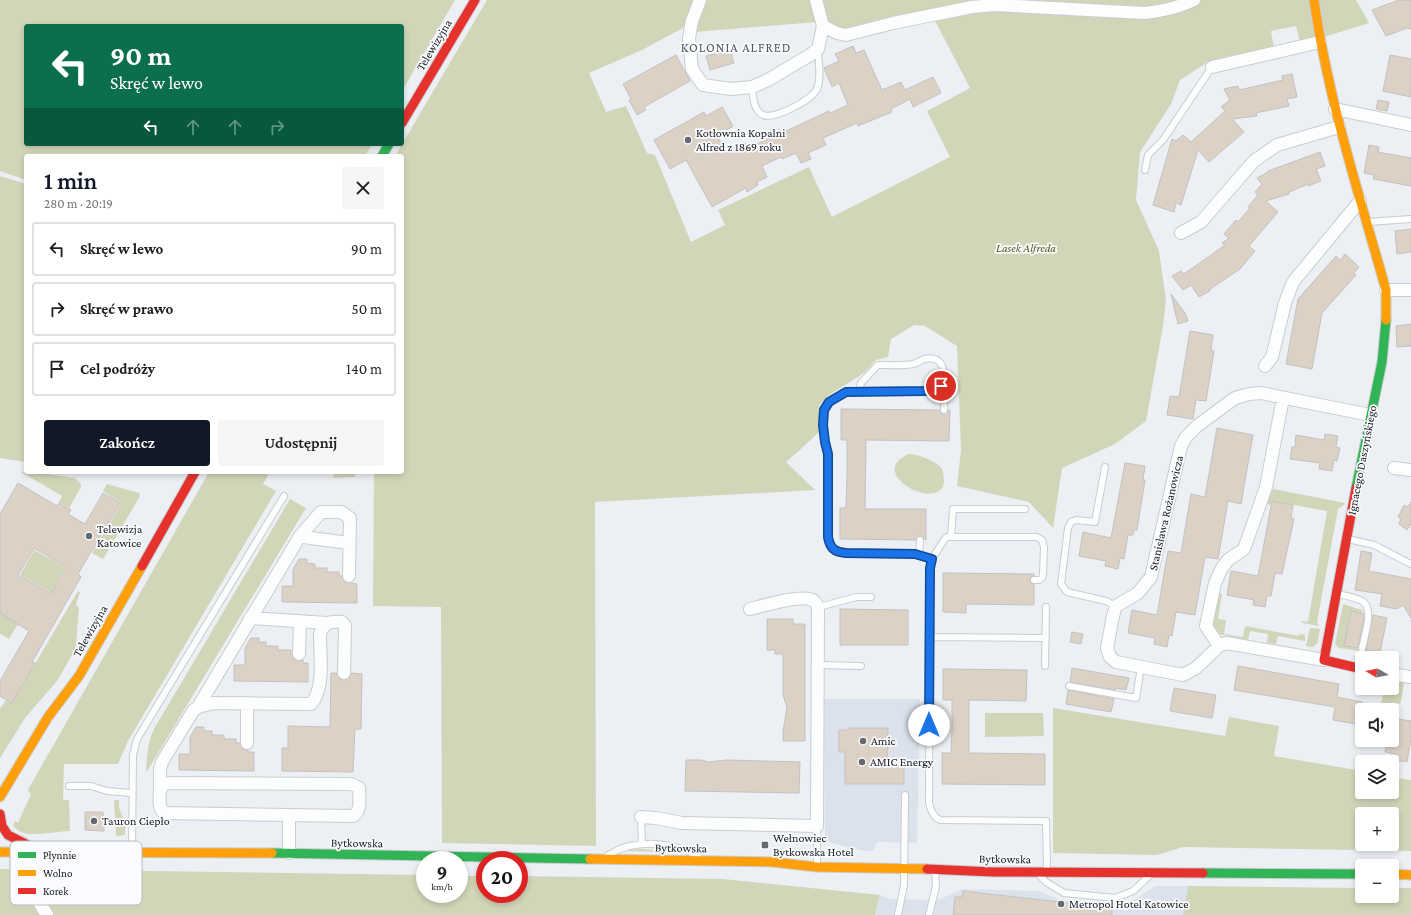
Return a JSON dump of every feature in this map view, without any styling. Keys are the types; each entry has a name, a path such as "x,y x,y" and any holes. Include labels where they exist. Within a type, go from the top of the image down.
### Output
{"street":[{"name":"Telewizyjna","path":"404,120 475,0"},
{"path":"700,0 692,21 689,38 692,69 703,85 731,88 752,87 768,80 818,49 823,26 816,0"},
{"path":"823,26 837,33 846,35 893,23 980,6 995,5 1144,13 1161,12 1177,8 1194,0"},
{"name":"Ignacego Daszyńskiego","path":"1314,0 1320,42 1339,126 1386,290 1386,314 1382,362 1346,538 1324,660"},
{"path":"1212,67 1320,42"},
{"path":"1335,109 1411,125"},
{"path":"1181,233 1201,222 1254,161 1277,145 1339,126"},
{"path":"1265,366 1272,357 1285,303 1292,282 1360,201"},
{"path":"1386,290 1411,290"},
{"name":"Stanisława Rożanowicza","path":"1116,606 1138,593 1151,577 1181,446 1186,437 1197,426 1235,398 1249,394 1261,393 1370,415"},
{"path":"1219,646 1206,626 1215,583 1222,568 1228,560 1244,549 1266,487 1283,398"},
{"path":"1394,468 1411,470"},
{"name":"Telewizyjna","path":"0,798 48,717 78,676 194,474"},
{"path":"160,790 165,783 352,784 359,788 359,810 357,814 353,816 289,816 165,813 162,812 160,808 160,790 160,769 162,762 193,711 198,707 300,536 321,512 341,512 350,518 349,576"},
{"path":"300,536 350,543"},
{"path":"641,818 656,818 682,823 817,826 818,607 816,602 806,598 750,609"},
{"path":"1116,606 1107,648 1110,657 1116,662 1183,675 1196,668 1219,646 1226,643 1340,663 1348,667 1355,668"},
{"path":"250,618 328,623"},
{"path":"299,654 300,621"},
{"path":"198,707 213,703 311,704 315,699 320,685 320,634 322,627 334,621 342,622 345,626 344,673"},
{"path":"1399,675 1411,677"},
{"path":"247,703 247,743"},
{"path":"0,814 2,826 8,835 20,841"},
{"path":"289,816 289,854"},
{"name":"Bytkowska","path":"142,853 772,862 817,867 935,869 993,872 1047,871 1355,874"},
{"path":"1399,874 1411,875"},
{"path":"41,905 47,915"}],"lane":[{"path":"752,87 756,108 761,114 767,116 776,115 786,111 810,97 816,90 819,74 818,49"},
{"path":"1145,170 1148,155 1163,140 1212,67"},
{"path":"1367,222 1411,219"},
{"path":"859,392 861,383 878,365 913,364 931,358 937,360 943,366 945,373 944,410"},
{"path":"932,559 919,555 837,552 830,545 828,537 828,454 823,425 824,410 829,402 846,392 924,391 934,390 941,386 945,386"},
{"path":"1104,467 1095,522 1076,520 1071,522 1068,528 1061,584 1067,592 1106,601 1116,606"},
{"path":"132,841 133,755 137,739 284,496"},
{"path":"951,537 952,509 1025,509"},
{"path":"1034,580 1039,580 1042,578 1043,574 1044,547 1042,540 1036,537 947,537 932,559 930,568 929,803 933,814 940,820 1046,821 1047,871"},
{"path":"1346,538 1374,545 1411,564"},
{"path":"919,555 920,540"},
{"path":"1336,594 1363,602 1368,607 1369,616 1362,649"},
{"path":"818,607 857,597 871,597"},
{"path":"1045,666 1046,607"},
{"path":"930,637 1046,638"},
{"path":"818,665 861,666"},
{"path":"1069,686 1136,698 1141,667"},
{"path":"69,786 90,786 107,791 132,793"},
{"path":"898,915 904,886 904,795"},
{"path":"641,818 642,844"},
{"path":"817,826 817,867"},
{"path":"601,859 621,848 642,844 658,844 688,850 706,861"},
{"path":"929,915 936,886 935,869"},
{"path":"1036,872 1046,882 1064,893 1115,898 1133,891 1153,872"}],"shaded area":[{"path":"824,699 920,699 917,843 877,842 874,849 871,851 860,850 825,841"},
{"path":"1155,886 1188,886 1183,915 875,915 880,895 889,899 939,900 961,889 1039,891 1059,900 1124,907"}],"green space":[{"path":"0,0 455,0 404,88 404,24 24,24 24,146 371,146 366,154 24,154 24,179 0,171"},
{"name":"Lasek Alfreda","path":"487,0 695,0 683,28 642,50 589,73 606,112 626,106 647,153 655,155 691,242 725,225 718,210 809,167 832,217 950,157 927,111 970,88 930,11 851,32 829,25 820,0 1356,0 1369,23 1324,37 1300,42 1296,26 1271,31 1274,48 1208,62 1180,80 1171,104 1140,152 1136,200 1159,251 1166,300 1163,326 1146,421 1115,444 1062,468 1053,528 1029,502 957,486 961,450 957,346 925,326 914,325 891,339 888,357 876,360 864,373 829,395 819,406 819,432 786,462 815,490 595,502 596,846 442,843 441,607 373,606 374,474 404,474 404,154 396,154 401,146 404,146 404,141"},
{"path":"704,0 813,0 817,22 695,32 696,22"},
{"path":"0,176 24,183 24,462 0,458"},
{"path":"909,454 927,458 936,463 943,470 944,480 943,486 940,490 929,494 910,488 902,482 896,475 895,468 899,461"},
{"path":"24,474 47,474 75,478 81,484 81,487 69,508 59,502 62,496"},
{"path":"208,474 269,474 263,484 276,491 128,741 118,764 64,764 63,800 69,800 70,831 31,834 21,832 13,826 15,821 18,823 31,794 28,791"},
{"path":"335,474 356,474 355,477 332,478"},
{"path":"107,484 139,493 140,496 103,559 92,553 121,503 103,491"},
{"path":"1273,489 1345,503 1338,509 1317,622 1319,626 1302,623 1302,621 1308,622 1327,511 1272,501 1271,505 1266,504"},
{"path":"290,499 306,508 146,773 149,745 154,729"},
{"path":"34,550 65,567 51,593 20,575"},
{"path":"78,591 80,592 76,604 77,607 79,607 75,650 57,681 25,718 0,758 0,709 6,700 12,703"},
{"path":"1218,593 1222,594 1218,619 1226,620 1224,634 1243,637 1245,626 1299,636 1300,634 1305,635 1305,641 1278,636 1276,644 1267,643 1268,634 1250,631 1248,640 1219,634 1213,624"},
{"path":"1343,604 1362,610 1363,613 1351,611 1344,646 1370,651 1339,648 1335,644"},
{"path":"0,613 18,624 9,639 0,634"},
{"path":"1310,628 1320,629 1317,644 1313,647 1306,646"},
{"path":"1399,681 1404,682 1401,702 1399,704 1381,703 1383,695 1399,695"},
{"path":"1053,708 1225,736 1229,717 1279,726 1274,756 1355,770 1355,799 1399,799 1399,778 1411,780 1411,851 1399,851 1399,807 1355,807 1355,850 1183,847 1157,855 1053,853"},
{"path":"985,713 1043,713 1044,736 985,737"},
{"path":"114,800 119,800 119,808 125,823 125,835 116,836"},
{"path":"641,849 676,852 624,851"},
{"path":"0,869 10,869 10,905 142,905 142,871 416,875 416,903 468,903 468,876 476,876 476,903 528,903 528,876 723,879 880,895 875,915 0,915"},
{"path":"1188,886 1355,888 1355,903 1399,903 1399,888 1411,888 1411,915 1183,915"}],"building":[{"path":"1399,0 1411,0 1411,29 1407,28 1386,36 1372,10"},
{"path":"853,46 856,53 864,50 882,90 901,82 905,90 933,77 941,93 913,107 910,99 891,109 892,112 858,126 857,123 823,138 826,145 808,153 811,159 801,163 796,153 782,159 781,157 762,166 767,177 757,182 758,185 747,192 746,188 712,207 686,160 670,169 654,140 704,112 706,116 722,107 733,126 717,136 727,153 745,143 748,148 772,137 771,135 783,130 784,132 829,111 830,113 848,105 839,83 832,87 824,68 839,61 835,54"},
{"path":"730,50 734,63 710,70 706,56"},
{"path":"676,55 690,81 644,107 646,110 637,115 623,84"},
{"path":"1390,55 1411,59 1411,97 1383,91"},
{"path":"1292,74 1297,97 1287,99 1289,106 1256,113 1257,116 1232,119 1244,132 1209,162 1198,150 1181,205 1176,203 1174,212 1153,205 1172,139 1176,141 1183,135 1191,142 1225,111 1221,107 1230,100 1224,89 1238,86 1239,90 1283,80 1282,76"},
{"path":"1378,100 1389,102 1387,111 1376,109"},
{"path":"1369,145 1379,147 1378,152 1411,158 1411,186 1373,179 1374,175 1364,173"},
{"path":"1320,152 1325,166 1316,169 1321,181 1308,186 1308,184 1289,192 1289,194 1266,201 1278,212 1249,246 1255,251 1240,269 1209,290 1210,291 1199,297 1191,285 1183,290 1172,276 1181,271 1184,274 1225,245 1222,243 1229,238 1224,234 1236,220 1238,222 1251,207 1248,207 1258,195 1255,192 1262,184 1257,178 1268,171"},
{"path":"1411,229 1411,252 1397,254 1395,231"},
{"path":"1345,254 1359,267 1354,273 1356,275 1322,313 1312,369 1286,364 1298,299 1336,256 1340,260"},
{"path":"1171,294 1185,313 1188,321 1178,324"},
{"path":"1411,324 1411,346 1397,347 1396,326"},
{"path":"1190,331 1213,335 1211,350 1214,351 1206,401 1196,400 1193,419 1167,415 1170,396 1179,397"},
{"path":"841,409 940,410 941,414 944,414 950,410 949,441 866,440 865,509 926,509 926,540 920,536 917,537 916,540 840,539 840,508 846,508 847,475 847,440 841,440"},
{"path":"1217,428 1253,435 1241,504 1228,501 1218,559 1205,557 1195,615 1176,612 1172,636 1169,635 1167,647 1154,644 1155,638 1128,633 1132,610 1157,615 1168,551 1181,553 1191,494 1205,497"},
{"path":"1325,434 1338,436 1336,447 1340,448 1337,461 1334,460 1332,471 1319,469 1320,463 1290,459 1292,447 1295,447 1296,435 1324,440"},
{"path":"1125,463 1145,466 1143,480 1145,480 1137,530 1134,530 1133,535 1128,535 1124,559 1120,558 1118,569 1105,566 1106,561 1079,556 1083,532 1111,538"},
{"path":"18,483 57,506 59,503 71,510 68,514 85,524 103,493 120,503 78,574 81,577 32,662 35,663 12,703 0,696 0,681 29,631 0,613 0,514","holes":["34,548 66,567 51,594 18,575"]},
{"path":"1272,501 1293,505 1291,518 1294,519 1282,574 1275,573 1271,596 1267,596 1265,607 1253,605 1254,600 1227,595 1231,571 1258,576"},
{"path":"1411,502 1411,524 1407,530 1399,524 1401,519 1398,517 1404,505 1408,507"},
{"path":"1361,551 1372,553 1369,571 1411,579 1411,618 1403,605 1397,609 1380,606 1382,594 1355,590"},
{"path":"299,559 307,559 307,563 315,564 315,568 327,568 327,572 339,572 339,576 342,576 345,582 357,584 357,603 282,602 282,586 293,586 293,569"},
{"path":"943,573 1034,574 1034,576 1031,576 1030,583 1034,584 1034,605 966,604 966,613 943,612"},
{"path":"840,609 908,610 908,645 840,645"},
{"path":"1351,611 1364,614 1358,648 1344,646"},
{"path":"1373,615 1387,618 1380,651 1366,650"},
{"path":"767,619 793,619 793,624 805,624 805,741 783,741 787,707 783,695 783,654 775,654 775,650 767,650"},
{"path":"1072,632 1083,634 1081,644 1070,642"},
{"path":"251,638 259,638 259,642 266,642 266,646 278,646 278,650 291,650 291,654 295,660 303,660 303,663 308,663 308,682 234,681 234,665 245,665 245,648"},
{"path":"1238,666 1339,684 1337,697 1362,703 1355,703 1355,724 1333,720 1335,707 1234,690"},
{"path":"1072,668 1129,678 1126,690 1116,688 1115,690 1070,682"},
{"path":"943,669 1027,670 1026,701 969,700 969,753 1045,754 1045,785 942,784 942,753 951,753 952,727 952,700 943,700"},
{"path":"331,673 337,673 340,679 344,680 350,677 351,673 362,674 361,729 355,729 353,772 282,771 282,748 288,748 288,726 330,727"},
{"path":"1174,688 1216,695 1212,718 1170,711"},
{"path":"1068,690 1114,699 1111,712 1066,704"},
{"path":"1399,719 1411,721 1411,738 1407,762 1399,761 1399,755 1385,752 1386,747 1399,747"},
{"path":"196,727 204,727 204,731 212,731 212,735 224,735 224,739 236,739 236,743 240,743 243,749 248,750 248,752 254,752 254,771 179,770 179,754 190,754 190,737"},
{"path":"848,728 888,728 887,766 904,766 904,784 845,784 845,752 839,752 839,730 848,730"},
{"path":"686,760 701,760 709,762 727,760 800,762 799,793 685,791"},
{"name":"Tauron Ciepło","path":"85,812 103,812 104,831 85,830"},
{"path":"963,891 1112,908 1112,915 953,915 955,897 962,897"}],"traffic: fast":[{"path":"383,154 388,146"},
{"path":"1356,488 1382,362 1386,320"},
{"path":"272,853 590,859"},
{"path":"1203,873 1355,874"}],"traffic: slow":[{"path":"1314,0 1327,74 1345,146 1386,290 1386,320"},
{"path":"0,797 48,717 79,676 142,566"},
{"path":"0,852 10,852"},
{"path":"142,853 272,853"},
{"path":"590,859 772,862 817,867 927,869"},
{"path":"1399,874 1411,875"}],"traffic: jam":[{"path":"404,120 475,0"},
{"path":"142,566 194,474"},
{"path":"1355,667 1324,660 1356,488"},
{"path":"0,814 2,826 8,835 20,841"},
{"path":"927,869 993,872 1203,873"}],"place":[{"name":"Kotłownia Kopalni Alfred z 1869 roku","path":"688,140"},
{"name":"Telewizja Katowice","path":"89,536"},
{"name":"Amic","path":"863,741"},
{"name":"AMIC Energy","path":"862,762"},
{"name":"Tauron Ciepło","path":"94,821"},
{"name":"Wełnowiec Bytkowska Hotel","path":"765,845"},
{"name":"Metropol Hotel Katowice","path":"1061,904"}],"district":[{"name":"KOLONIA ALFRED","path":"736,47"}],"route":[{"path":"929,725 930,568 932,559 915,554 846,553 837,552 832,549 828,537 828,454 823,425 824,410 829,402 846,392 924,391 934,390 941,386"}]}
